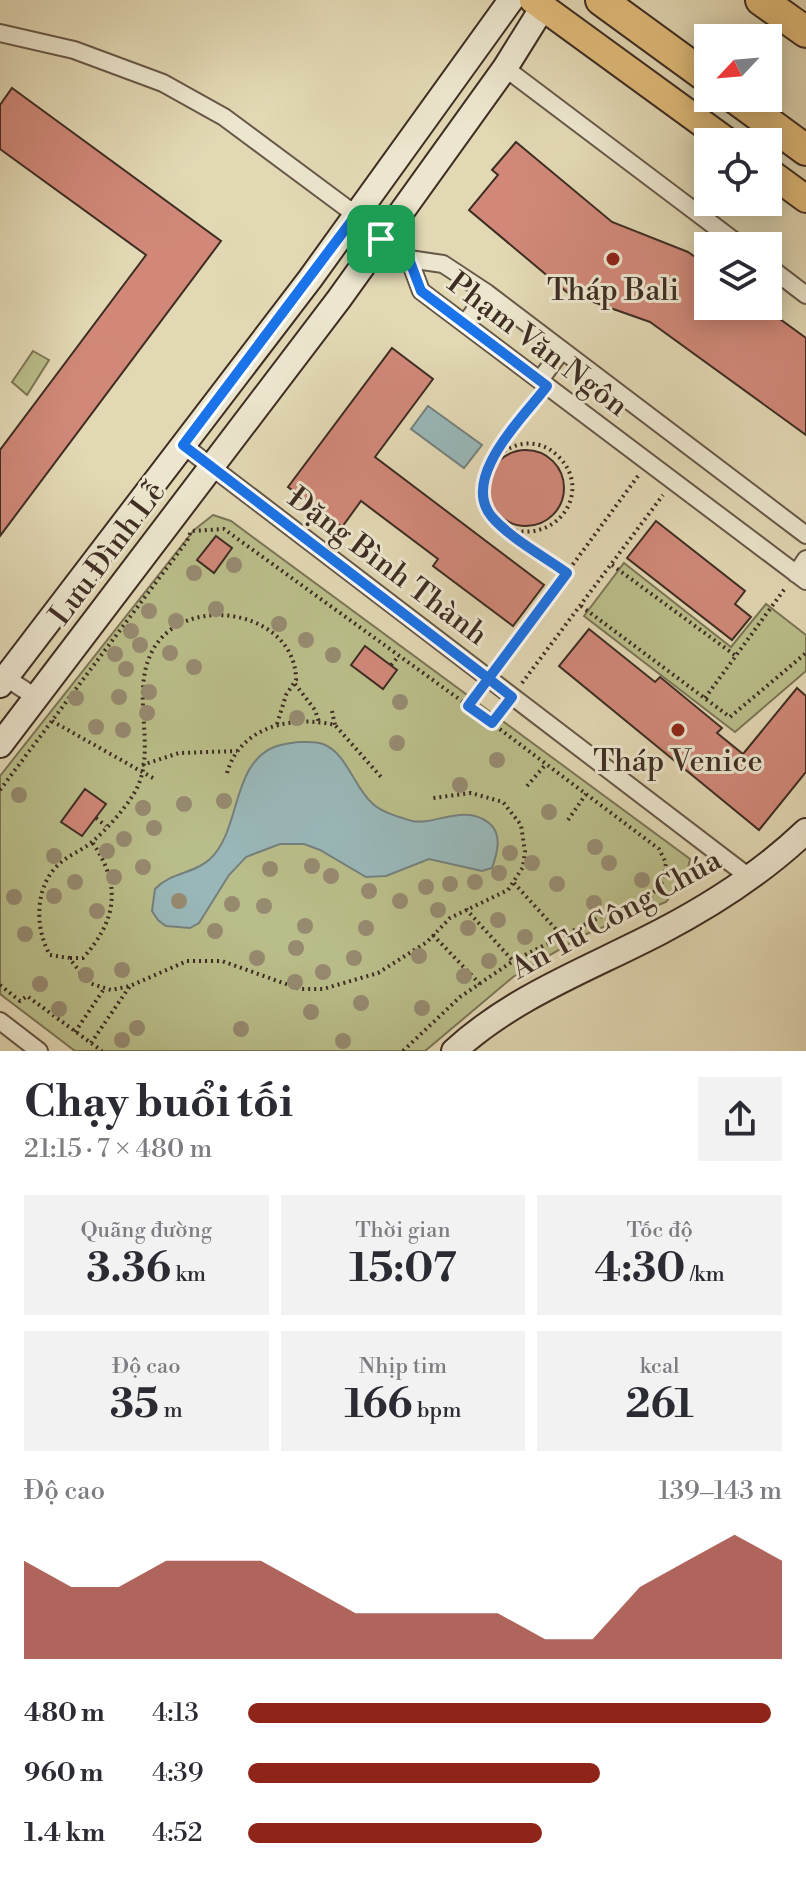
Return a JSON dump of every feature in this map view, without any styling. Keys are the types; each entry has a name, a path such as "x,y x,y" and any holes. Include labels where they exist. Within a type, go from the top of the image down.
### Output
{"highway":[{"path":"601,0 694,68"},
{"path":"761,0 806,32"},
{"path":"754,112 806,150"}],"main road":[{"path":"538,4 709,128"},
{"path":"782,181 806,199"}],"street":[{"name":"Lưu Đình Lễ","path":"2,679 356,215 511,0"},
{"name":"Lưu Đình Lễ","path":"0,745 381,239 505,68 538,4"},
{"path":"2,37 74,50 163,83 224,117 356,215 381,239 409,259"},
{"path":"505,68 722,232"},
{"name":"Phạm Văn Ngôn","path":"801,577 421,291 409,259 443,264 487,293 806,535"},
{"path":"782,277 806,295"},
{"path":"465,324 487,293"},
{"path":"544,383 562,350"},
{"name":"Đặng Bình Thành","path":"183,445 749,877"},
{"path":"801,577 806,559"},
{"path":"2,679 37,698"},
{"name":"An Tư Công Chúa","path":"454,1051 472,1035 544,987 662,932 749,877 806,831"},
{"path":"0,1021 39,1051"}],"path":[{"path":"544,383 491,460 482,489 492,517 567,573"},
{"path":"491,460 516,444 532,443 559,457 567,468 571,482 566,510 545,530 518,533 504,527"},
{"path":"468,706 648,462"},
{"path":"492,723 674,481"},
{"path":"0,790 187,541 191,531 224,529 492,723 659,849 666,863 663,881 649,898 626,904 513,961 419,1033 403,1051"},
{"path":"611,565 736,656"},
{"path":"705,698 801,577"},
{"path":"580,606 730,717 806,653"},
{"path":"92,842 107,864 112,908 95,944 83,958 50,955 42,941 38,916 43,892 55,868 92,842 133,795 142,775 144,676 156,644 180,625 217,613 257,625 278,636 288,648 296,673 295,683 286,695 277,724"},
{"path":"391,665 399,656"},
{"path":"295,683 319,722"},
{"path":"308,700 315,698"},
{"path":"332,711 335,725 381,777"},
{"path":"52,721 142,775 153,778"},
{"path":"227,773 237,751 259,733 277,724 319,722 335,725"},
{"path":"142,765 179,753 237,751"},
{"path":"527,786 546,764"},
{"path":"69,958 89,983 104,989 130,986 187,961 222,961 300,989 323,989 378,973 466,909 508,890 523,867 521,825 503,802 471,793 433,798"},
{"path":"568,820 586,794"},
{"path":"96,818 106,826"},
{"path":"514,883 562,936"},
{"path":"466,909 513,961"},
{"path":"433,935 480,984"},
{"path":"0,985 20,1001 27,996 102,1051"},
{"path":"91,1043 130,986"},
{"path":"75,1032 104,989"}],"green space":[{"path":"33,351 49,360 27,395 12,382"},
{"path":"213,515 231,521 690,859 686,877 666,902 584,935 513,977 425,1051 75,1051 0,994 0,776 194,530"},
{"path":"624,563 731,647 766,604 806,635 806,671 735,732 584,616"}],"water":[{"path":"428,406 482,445 464,468 411,429"},
{"path":"317,742 331,749 366,797 386,812 421,822 470,815 489,823 497,838 492,868 482,871 429,859 386,876 366,877 320,850 304,844 280,844 246,857 229,875 199,923 190,928 166,926 158,920 152,911 155,889 168,879 204,864 220,847 250,768 260,756 274,747"}],"building":[{"path":"12,88 221,241 0,536 0,450 146,255 0,149 0,105"},
{"name":"Tháp Bali","path":"516,142 612,222 694,256 694,320 781,320 806,338 806,435 650,322 568,293 469,210 498,175 492,170"},
{"path":"392,348 433,379 375,457 544,585 513,626 433,566 438,559 361,501 342,527 288,487"},
{"path":"526,450 541,453 553,461 561,473 564,488 561,503 553,515 541,523 526,526 511,523 499,515 491,503 488,488 491,473 499,461 511,453"},
{"path":"656,521 745,591 735,604 751,617 732,640 627,558"},
{"path":"216,536 232,548 214,573 197,560"},
{"name":"Tháp Venice","path":"589,629 655,682 660,677 722,728 717,733 743,754 797,688 806,696 806,772 759,830 559,666"},
{"path":"365,646 397,670 383,689 351,665"},
{"path":"85,789 106,804 82,836 61,822"}],"place":[{"name":"Tháp Bali","path":"613,259"},
{"name":"Tháp Venice","path":"678,730"}],"route":[{"path":"381,239 356,215 183,445 489,679 512,697 492,723 468,706 489,679 567,573 492,517 482,489 484,474 491,460 547,386 421,291 409,259 381,239"}]}
